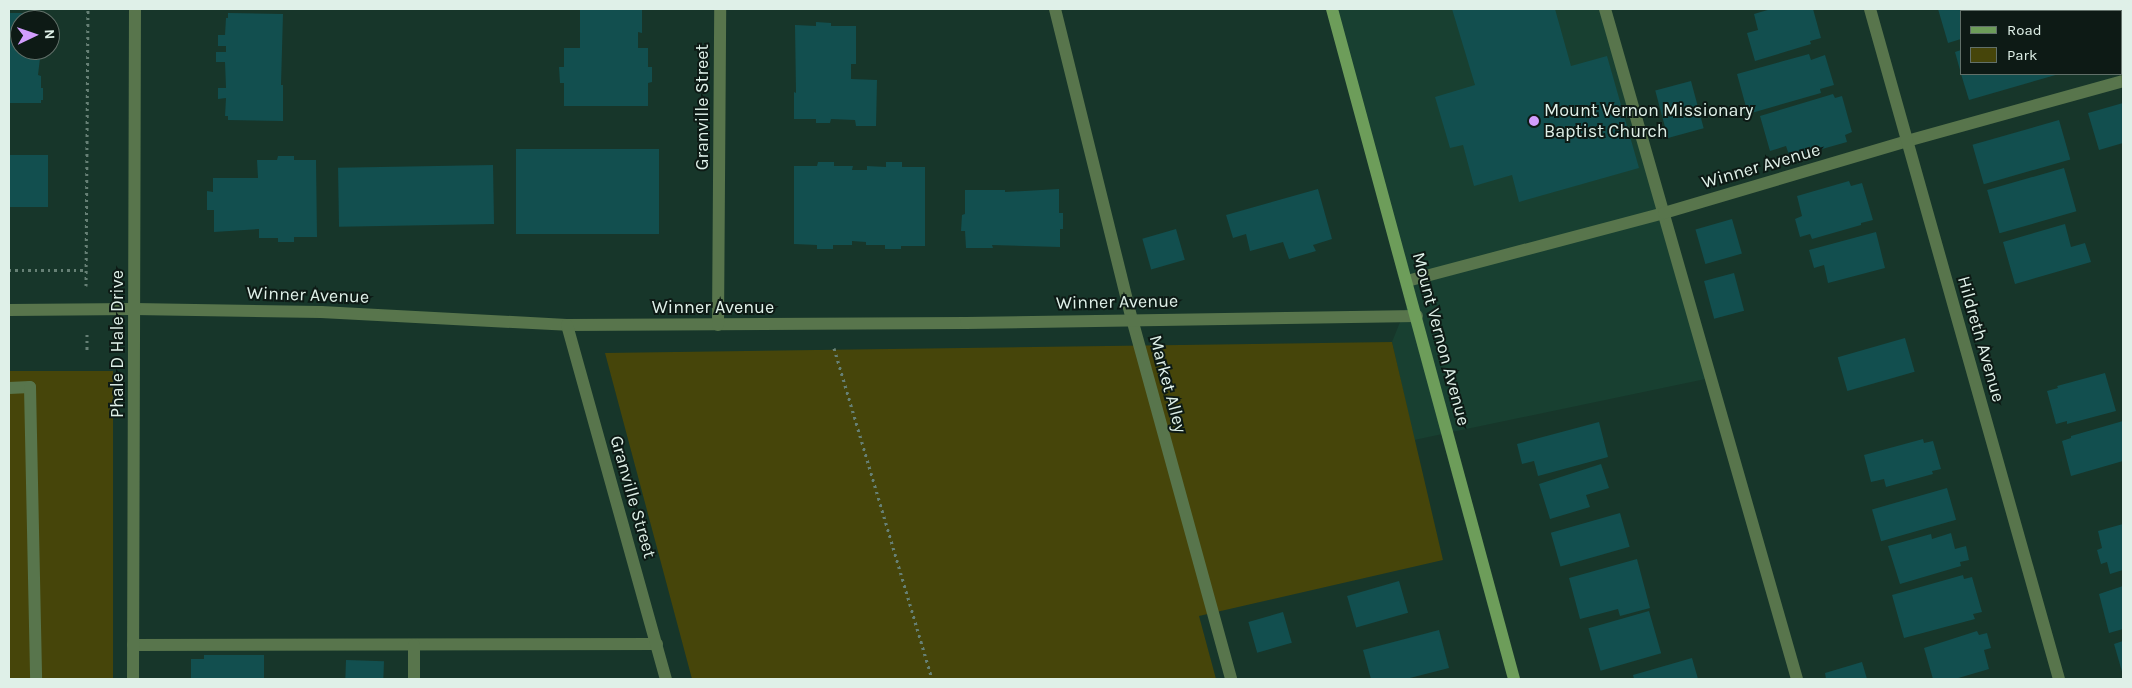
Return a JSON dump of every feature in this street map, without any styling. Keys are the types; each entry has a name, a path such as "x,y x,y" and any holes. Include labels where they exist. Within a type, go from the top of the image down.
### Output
{"street":[{"name":"Phale D Hale Drive","path":"133,679 135,9"},
{"name":"Granville Street","path":"718,324 720,9"},
{"name":"Market Alley","path":"1055,9 1132,319 1231,679"},
{"name":"Mount Vernon Avenue","path":"1332,9 1417,316 1514,679"},
{"path":"1605,9 1797,679"},
{"name":"Hildreth Avenue","path":"1870,9 2059,679"},
{"name":"Winner Avenue","path":"1407,281 1664,213 1907,141 2123,81"},
{"name":"Winner Avenue","path":"9,310 134,309 321,312 567,325 826,324 1417,316"},
{"name":"Granville Street","path":"567,325 666,679"},
{"path":"9,388 30,387 36,679"},
{"path":"133,645 656,644"},
{"path":"414,645 414,679"}],"path":[{"path":"87,352 88,9"},
{"path":"9,270 86,270"},
{"path":"826,324 932,679"}],"shaded area":[{"path":"1334,9 1607,9 1715,377 1414,440 1392,342 1413,290"}],"green space":[{"path":"1392,342 1443,560 1199,616 1216,679 692,679 605,353"},
{"path":"9,371 113,371 113,679 9,679"}],"building":[{"path":"580,9 642,9 642,33 638,32 638,48 648,48 648,67 652,67 652,82 648,83 648,106 564,106 564,83 560,83 559,67 564,67 564,48 580,48"},
{"name":"Mount Vernon Missionary Baptist Church","path":"1452,9 1555,9 1571,66 1607,56 1639,168 1519,202 1512,175 1474,186 1463,145 1450,148 1435,97 1475,85"},
{"path":"1771,9 1813,9 1821,38 1810,41 1811,44 1755,61 1747,33 1758,30 1754,14"},
{"path":"1938,9 2004,9 1960,10 1960,39 1948,43"},
{"path":"10,13 10,60 40,60 38,75 41,76 43,100 41,100 41,103 9,103"},
{"path":"228,13 283,14 281,85 283,85 283,121 228,120 228,116 225,116 226,98 218,99 218,88 226,88 225,62 216,62 216,52 226,52 226,46 218,46 218,35 225,35"},
{"path":"816,22 831,23 831,26 856,26 856,64 851,64 851,79 877,80 876,126 856,126 855,120 831,119 830,123 816,123 816,119 794,119 794,92 796,93 795,25 816,26"},
{"path":"1960,50 1960,70 1955,52"},
{"path":"1809,54 1811,60 1825,55 1834,85 1820,89 1821,93 1748,114 1737,74"},
{"path":"1961,75 2056,75 1969,100"},
{"path":"1691,81 1704,128 1668,138 1655,91"},
{"path":"1833,94 1835,98 1842,96 1852,132 1845,135 1847,142 1790,158 1786,146 1770,151 1760,116"},
{"path":"2123,103 2123,143 2099,150 2088,113"},
{"path":"2059,120 2070,159 1984,184 1972,145"},
{"path":"516,149 659,149 659,234 516,234"},
{"path":"9,155 48,155 48,207 9,207"},
{"path":"278,156 294,156 294,160 316,160 317,237 294,237 294,242 278,242 278,238 259,238 259,229 214,232 214,210 207,210 207,191 213,192 213,178 258,178 257,160 277,160"},
{"path":"818,162 834,162 834,166 853,166 852,170 867,170 867,166 886,167 886,162 902,162 902,167 925,167 925,246 901,246 901,249 885,249 885,245 866,245 866,242 852,241 852,245 833,245 833,249 817,249 817,245 794,244 794,166 817,166"},
{"path":"493,165 494,224 339,227 338,168"},
{"path":"2064,168 2076,211 2000,233 1987,190"},
{"path":"1849,181 1851,186 1862,183 1873,220 1812,239 1810,234 1800,237 1795,219 1802,216 1797,196"},
{"path":"1059,189 1059,213 1063,213 1063,229 1060,229 1060,247 992,245 993,248 966,248 965,231 961,231 962,215 965,214 965,190 1005,190 1005,192"},
{"path":"1318,189 1332,239 1313,245 1316,251 1289,259 1283,242 1250,251 1246,234 1233,238 1226,215"},
{"path":"1732,219 1742,254 1705,264 1695,229"},
{"path":"2065,224 2071,247 2085,243 2091,262 2015,284 2003,242"},
{"path":"1176,229 1185,260 1151,269 1142,239"},
{"path":"1876,232 1885,268 1828,283 1824,265 1814,268 1809,250"},
{"path":"1734,273 1744,311 1714,319 1704,281"},
{"path":"1905,338 1915,372 1847,391 1838,357"},
{"path":"2105,373 2116,411 2067,424 2067,421 2056,424 2047,391 2058,388 2057,386"},
{"path":"2123,421 2123,461 2071,476 2062,441 2071,438 2071,436"},
{"path":"1599,422 1608,457 1538,476 1534,461 1522,464 1517,444"},
{"path":"1923,439 1924,443 1933,441 1941,469 1932,471 1933,474 1886,487 1884,479 1871,482 1864,455"},
{"path":"1601,464 1609,488 1586,495 1590,507 1550,519 1539,484"},
{"path":"1947,488 1956,520 1881,541 1872,509"},
{"path":"1620,513 1630,547 1560,566 1551,533"},
{"path":"2123,524 2123,570 2110,574 2107,562 2101,564 2097,550 2102,548 2098,531"},
{"path":"1951,533 1955,549 1966,546 1969,560 1960,562 1961,566 1900,584 1888,546 1931,534 1932,539"},
{"path":"1637,559 1650,608 1620,616 1618,609 1580,619 1569,578"},
{"path":"1963,575 1964,579 1972,577 1982,612 1973,614 1975,619 1904,638 1892,595"},
{"path":"1399,581 1408,613 1356,628 1347,596"},
{"path":"2123,586 2123,629 2109,633 2099,594"},
{"path":"1649,611 1661,653 1601,671 1588,628"},
{"path":"1283,612 1292,643 1257,653 1248,622"},
{"path":"1439,630 1449,668 1406,679 1371,679 1363,650"},
{"path":"1977,631 1979,635 1987,633 1991,648 1984,650 1989,669 1955,679 1933,679 1924,648"},
{"path":"2123,641 2123,675 2114,644"},
{"path":"204,655 264,655 264,679 191,679 191,659 204,659"},
{"path":"1692,658 1698,679 1634,679 1633,675"},
{"path":"346,660 384,661 383,679 345,679"},
{"path":"1862,662 1867,679 1826,679 1825,673"}],"place":[{"name":"Mount Vernon Missionary Baptist Church","path":"1534,121"}]}
